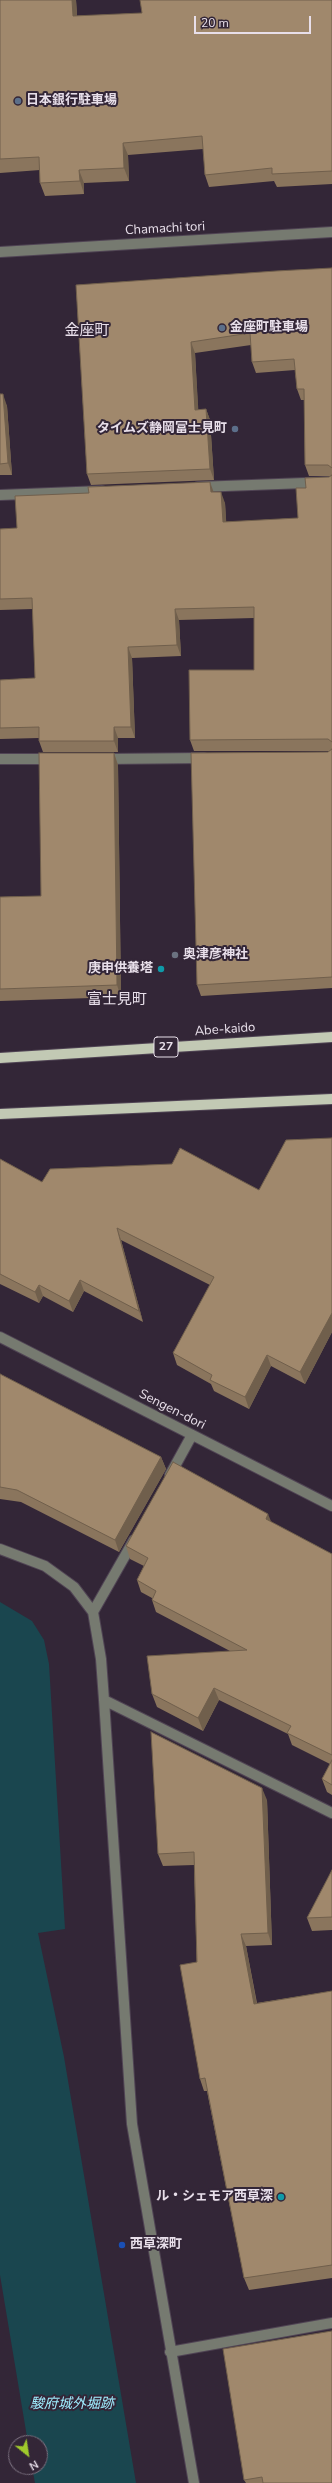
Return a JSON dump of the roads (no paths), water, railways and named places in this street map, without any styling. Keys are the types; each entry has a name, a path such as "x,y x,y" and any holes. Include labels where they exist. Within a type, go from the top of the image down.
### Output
{"main road":[{"name":"Abe-kaido","path":"0,1058 332,1037"},
{"path":"0,1114 332,1098"}],"street":[{"name":"Chamachi tori","path":"0,252 332,232"},
{"path":"190,487 332,482"},
{"path":"0,495 111,491"},
{"path":"95,759 213,758"},
{"path":"0,759 63,759"},
{"name":"Sengen-dori","path":"0,1337 332,1506"},
{"path":"165,1482 192,1435"},
{"path":"93,1612 139,1530"},
{"path":"0,1549 45,1566 74,1587 93,1612 101,1659 132,2124 170,2352 194,2483"},
{"path":"104,1700 332,1813"},
{"path":"170,2352 332,2323"}],"water":[{"name":"駿府城外堀跡","path":"0,1602 32,1621 44,1640 49,1664 65,1929 38,1933 64,2057 136,2483 35,2483 34,2475 48,2475 48,2435 27,2435 0,2275"}],"place":[{"name":"日本銀行駐車場","path":"18,101"},
{"name":"金座町駐車場","path":"222,328"},
{"name":"タイムズ静岡富士見町","path":"235,429"},
{"name":"奥津彦神社","path":"175,955"},
{"name":"庚申供養塔","path":"161,969"},
{"name":"ル・シェモア西草深","path":"281,2197"},
{"name":"西草深町","path":"122,2245"}],"district":[{"name":"金座町","path":"87,331"},
{"name":"富士見町","path":"117,1000"}]}
